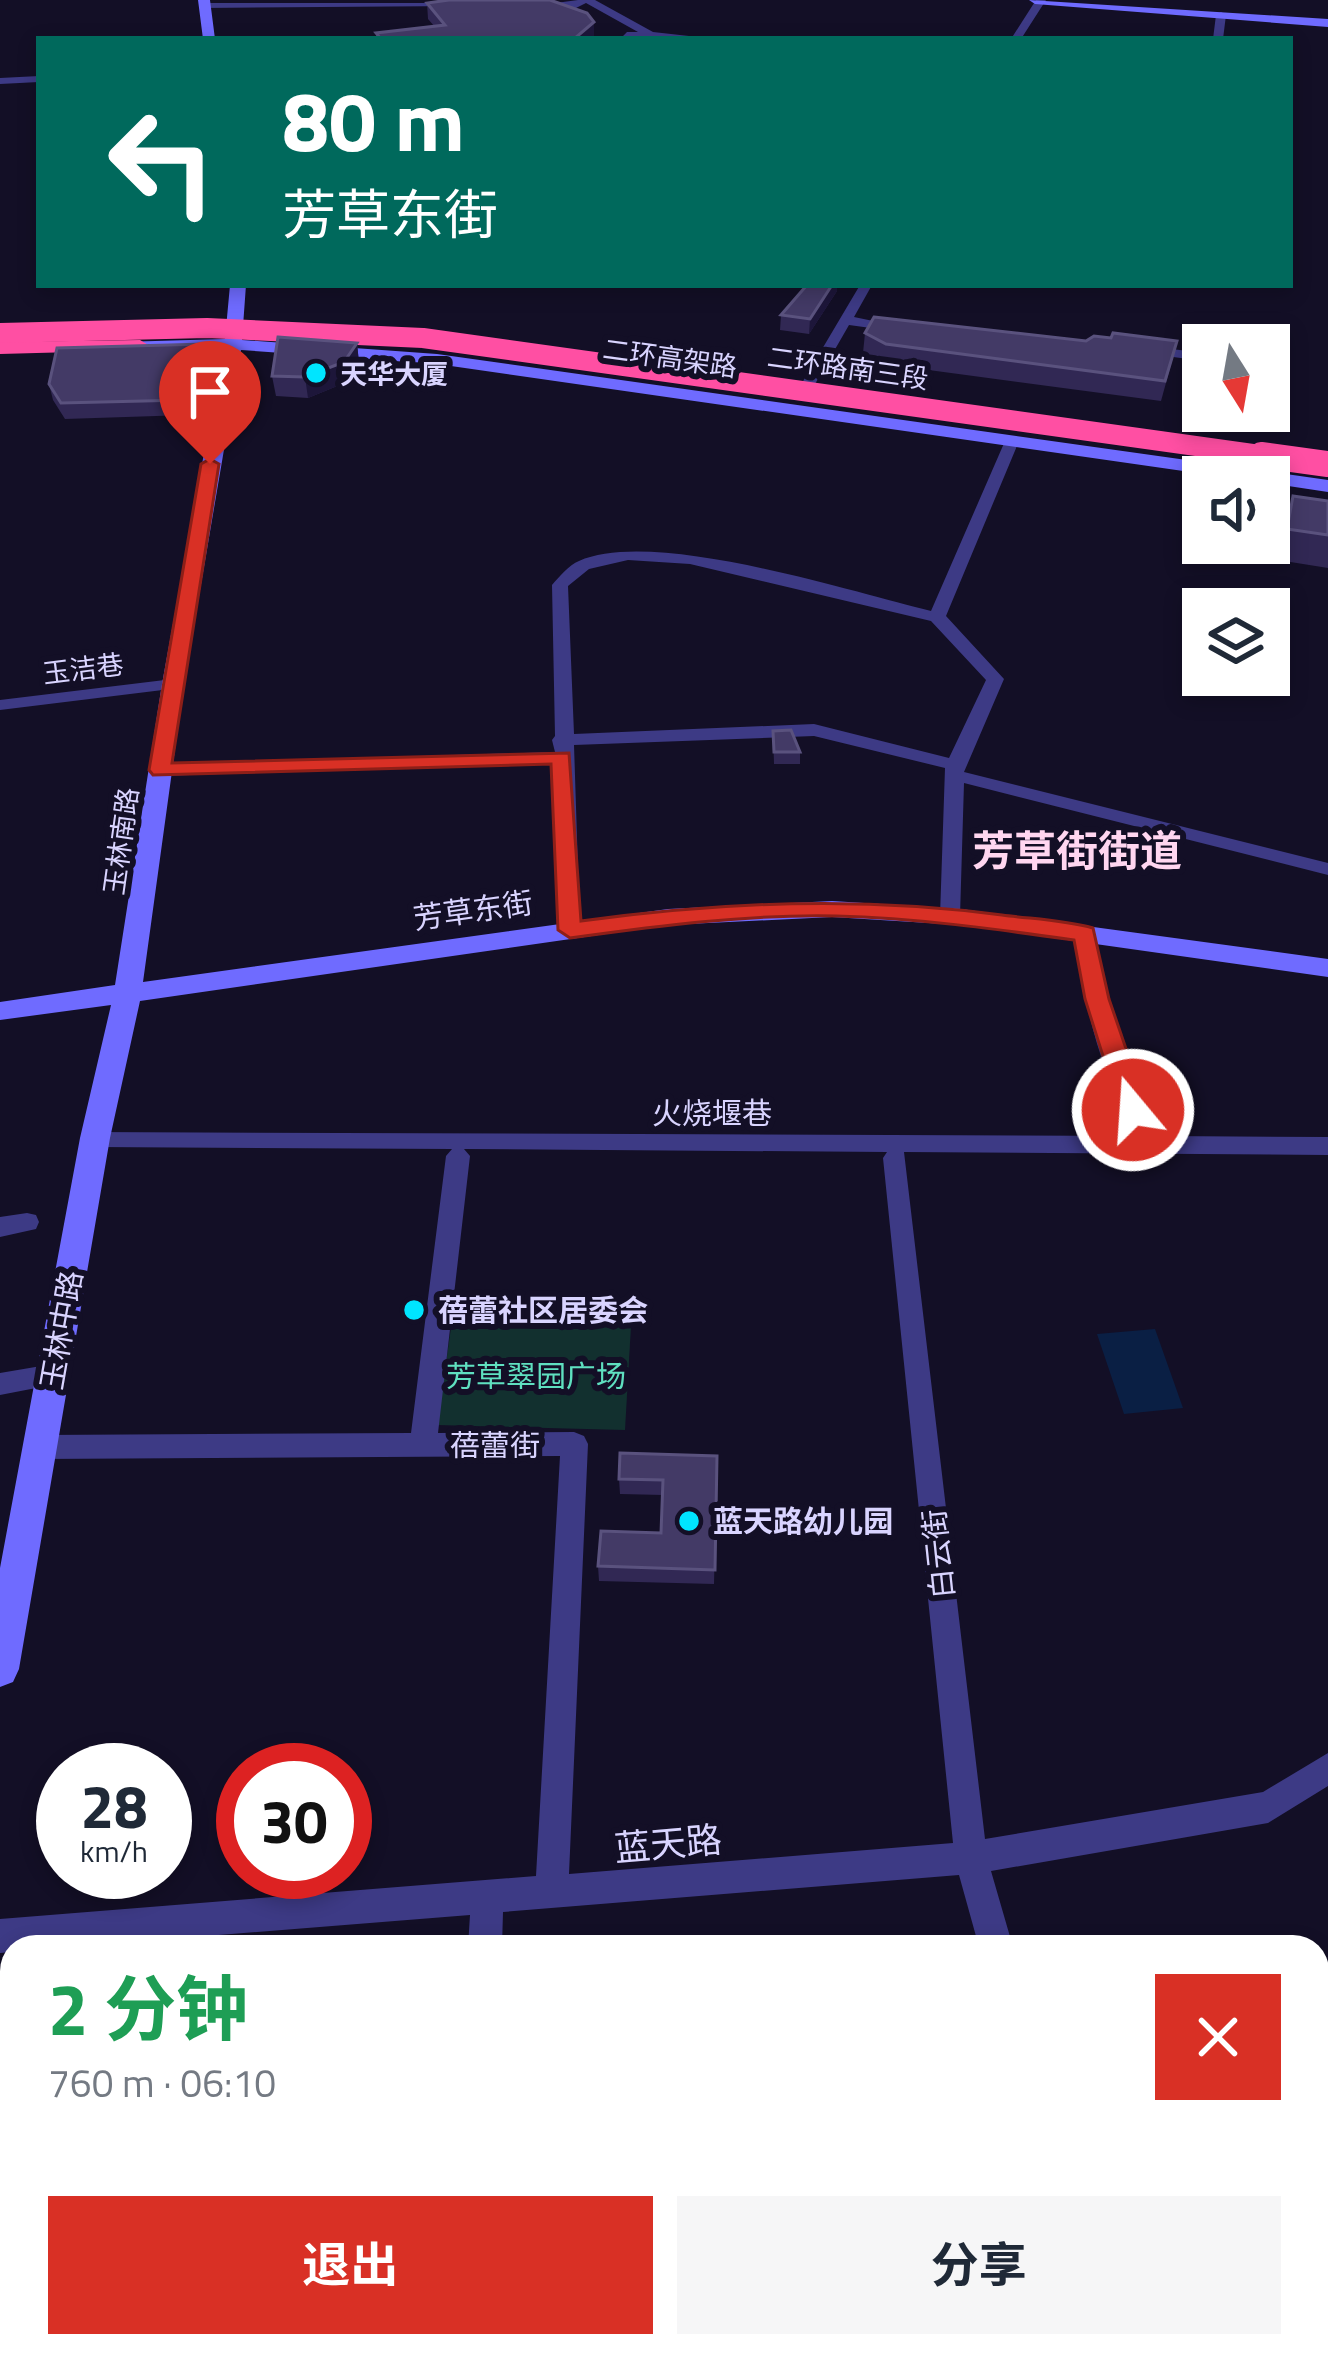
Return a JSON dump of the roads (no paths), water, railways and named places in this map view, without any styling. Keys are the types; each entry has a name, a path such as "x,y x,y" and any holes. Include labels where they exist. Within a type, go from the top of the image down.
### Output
{"highway":[{"path":"0,333 205,323"},
{"name":"二环高架路","path":"0,333 207,328 423,338 1328,464"},
{"name":"二环高架路","path":"0,349 28,344 255,341 449,353 1328,482"},
{"path":"0,349 140,346"}],"main road":[{"path":"1040,0 1328,23"},
{"path":"205,3 208,36"},
{"name":"玉林南路","path":"128,992 173,684 235,334 238,288"},
{"name":"二环路南三段","path":"205,323 235,334 1328,482"},
{"name":"二环路南三段","path":"140,346 235,334 464,340 1304,460"},
{"name":"芳草东街","path":"0,1011 668,917 832,908 950,916 1328,968"},
{"name":"玉林中路","path":"0,1669 95,1138 128,992"}],"street":[{"path":"1018,36 1040,0"},
{"path":"582,2 627,36 680,36"},
{"path":"528,6 582,2 648,33"},
{"path":"205,3 459,6"},
{"path":"1218,36 1221,15"},
{"path":"0,81 36,79"},
{"path":"806,388 864,288"},
{"path":"843,320 909,329"},
{"path":"1134,347 1182,354"},
{"path":"937,617 1012,441"},
{"path":"570,930 561,748 560,585 584,566 628,555 690,559 937,617 995,680 955,770 950,916"},
{"name":"玉洁巷","path":"0,705 173,684"},
{"path":"160,770 814,730 1328,869"},
{"path":"1084,933 1133,1110 1150,1123 1154,1145"},
{"name":"火烧堰巷","path":"95,1138 1328,1146"},
{"path":"423,1445 458,1156"},
{"name":"白云街","path":"896,1158 971,1858 993,1935"},
{"path":"0,1226 26,1222"},
{"path":"0,1384 53,1375"},
{"name":"蓓蕾街","path":"40,1448 574,1444 552,1892"},
{"name":"蓝天路","path":"12,1935 971,1858 1268,1808 1328,1768"},
{"path":"485,1935 487,1897"}],"water":[{"path":"1155,1329 1183,1408 1124,1414 1097,1334"}],"place":[{"name":"天华大厦","path":"316,373"},
{"name":"蓓蕾社区居委会","path":"414,1310"},
{"name":"蓝天路幼儿园","path":"689,1521"}],"district":[{"name":"芳草街街道","path":"1077,850"}],"park label":[{"name":"芳草翠园广场","path":"536,1376"}]}
